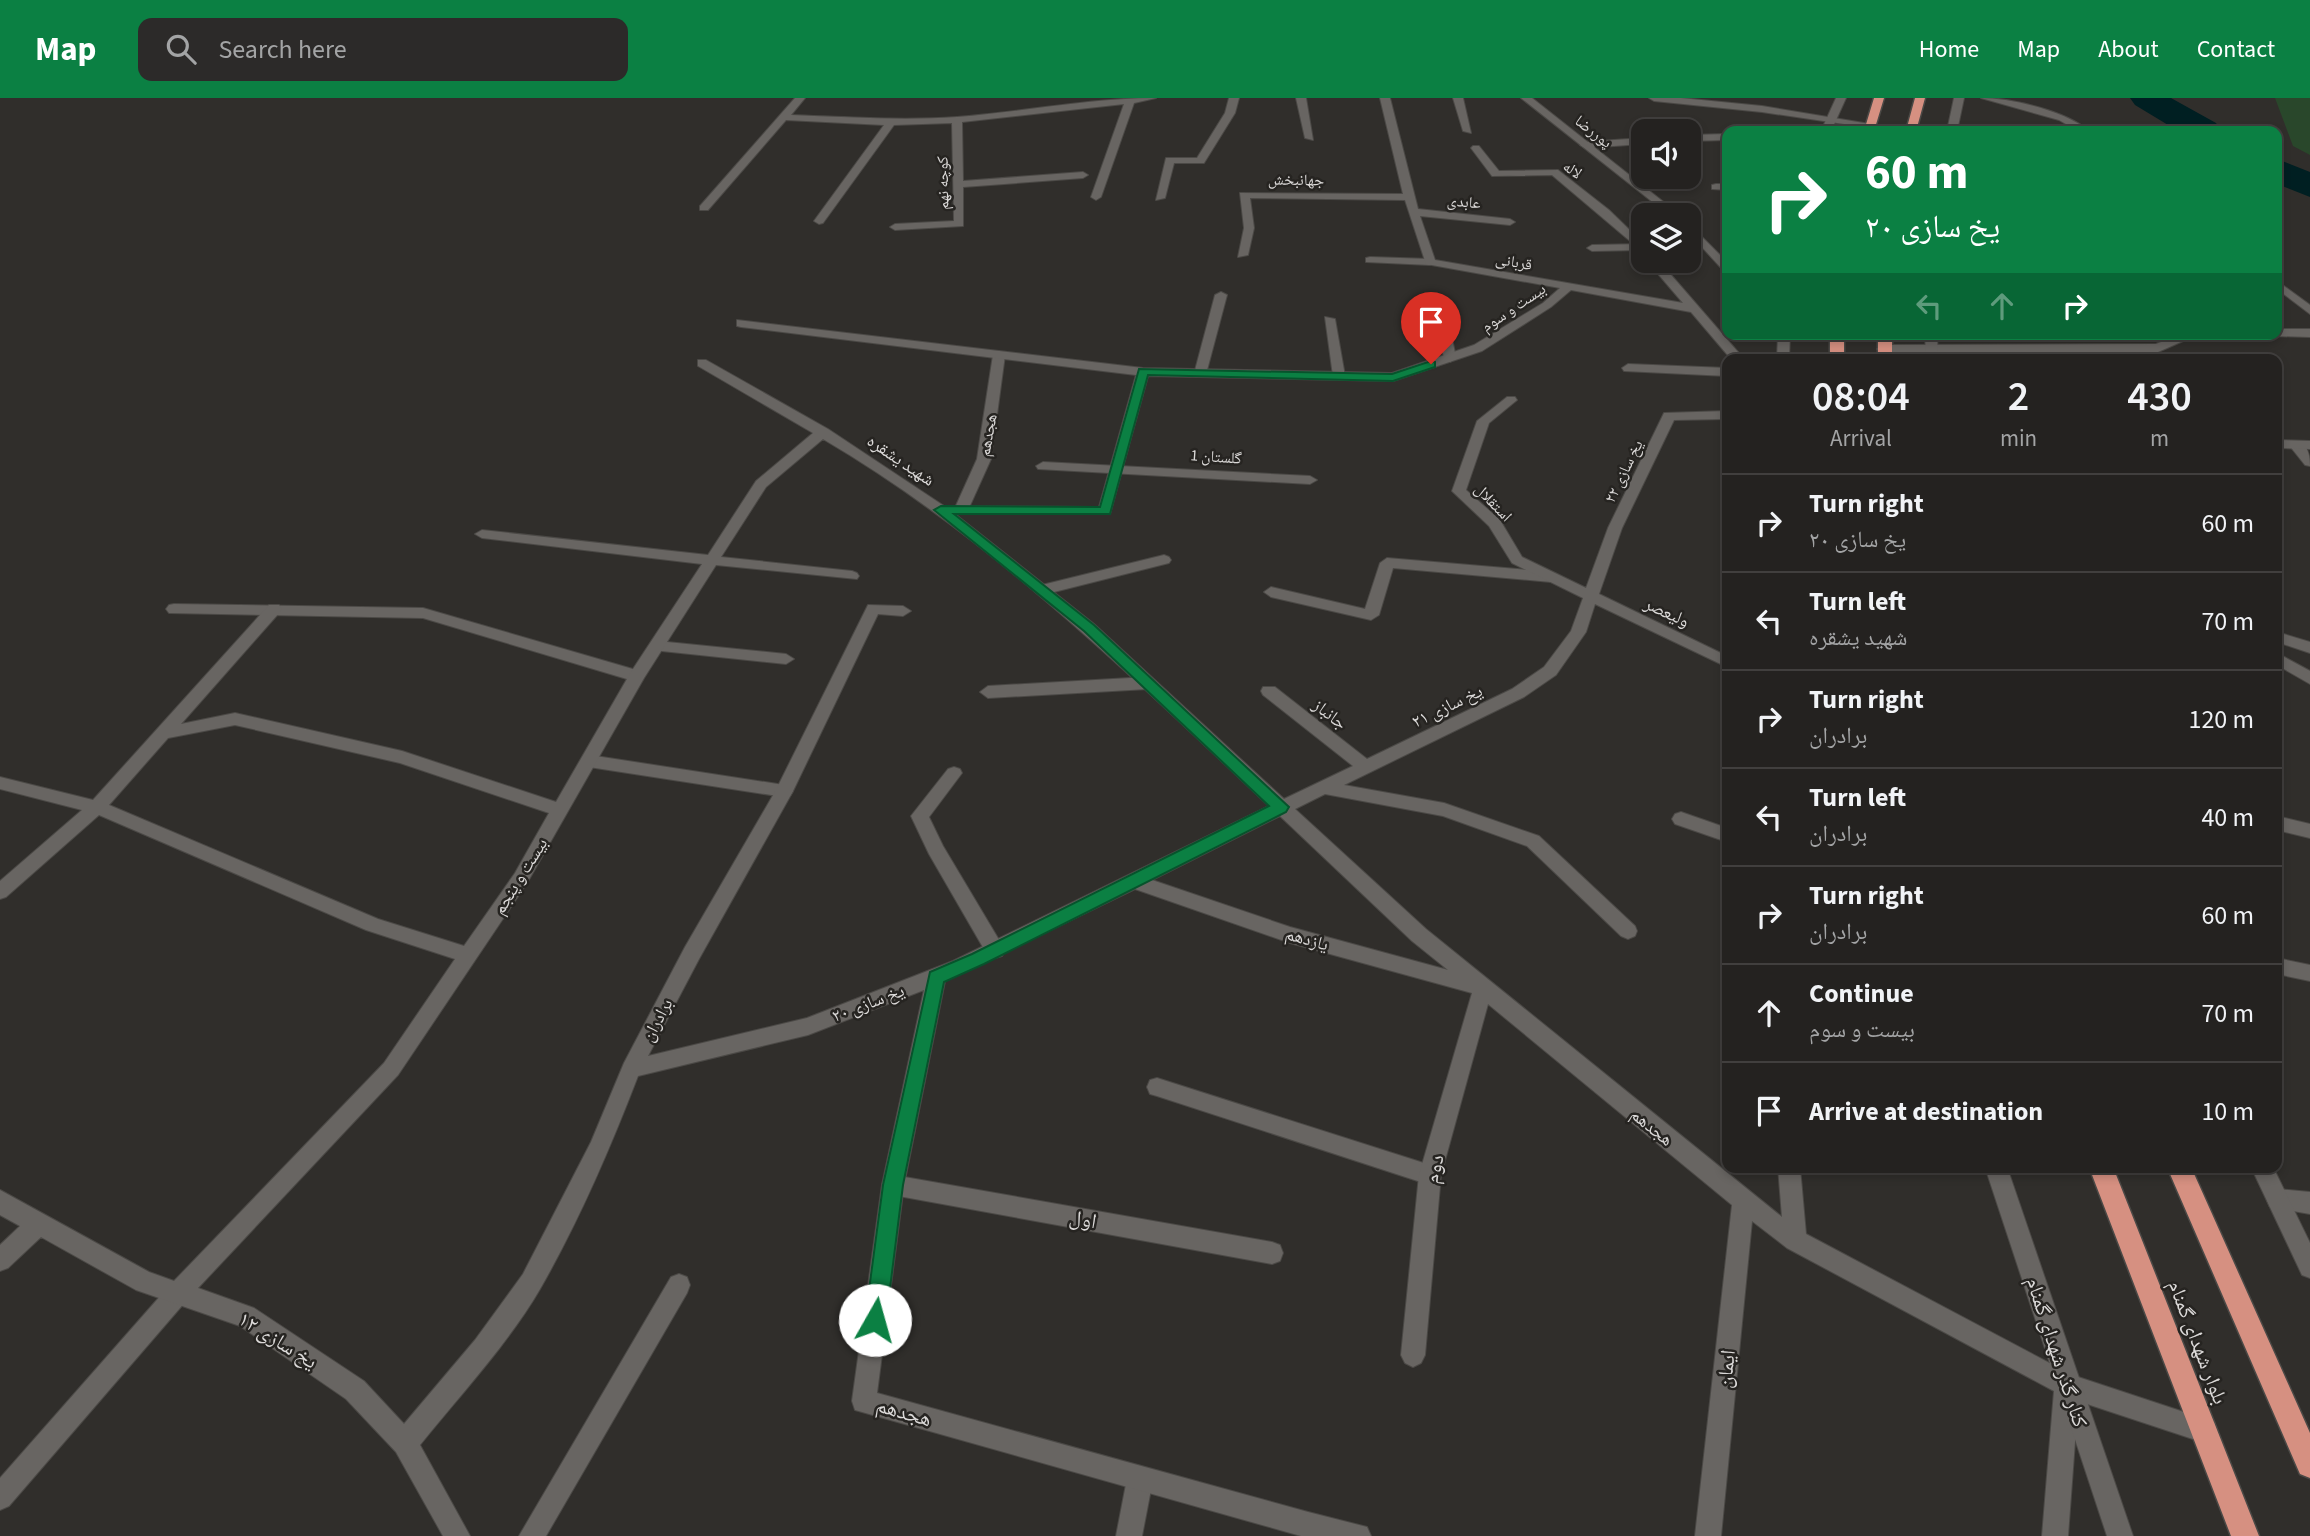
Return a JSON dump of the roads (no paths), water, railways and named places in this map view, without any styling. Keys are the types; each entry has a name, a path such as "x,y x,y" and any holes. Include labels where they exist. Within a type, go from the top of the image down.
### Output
{"highway":[{"path":"1870,126 1876,98"},
{"path":"1912,126 1920,98"},
{"name":"بلوار شهدای گمنام","path":"2103,1173 2245,1536"},
{"path":"2182,1173 2310,1464"}],"street":[{"path":"704,208 800,98"},
{"path":"781,117 891,122 957,120 1151,98"},
{"path":"1160,198 1170,160 1200,161 1230,113 1234,98"},
{"path":"1301,98 1310,138"},
{"path":"1385,98 1409,197 1430,262"},
{"path":"1458,98 1468,131"},
{"name":"پوررضا","path":"1526,98 1660,203"},
{"path":"1654,98 1830,119 1861,126"},
{"path":"1828,126 1841,98"},
{"path":"1953,126 1959,98"},
{"path":"1986,98 2062,118 2076,126"},
{"path":"1096,197 1130,100"},
{"name":"کوچه نهم","path":"895,228 959,224 957,120"},
{"path":"818,220 891,122"},
{"path":"1701,138 1722,137"},
{"path":"1585,145 1631,142"},
{"name":"لاله","path":"1476,148 1496,174 1554,172 1605,212 1631,237"},
{"path":"958,184 1083,176"},
{"name":"جهانبخش","path":"1242,255 1249,228 1244,195 1409,197"},
{"name":"عابدی","path":"1415,212 1510,222"},
{"path":"1701,240 1722,263"},
{"path":"1592,248 1631,248"},
{"name":"قربانی","path":"1370,260 1430,262 1696,309"},
{"path":"1664,273 1734,354"},
{"name":"بیست و سوم","path":"1339,376 1393,377 1478,348 1547,305 1568,287"},
{"path":"2282,288 2310,311"},
{"path":"1200,374 1221,295"},
{"path":"1441,314 1450,358"},
{"path":"741,323 1143,372 1339,376 1329,319"},
{"path":"2282,333 2310,333"},
{"path":"1884,354 2158,348 2178,340"},
{"path":"2168,344 2174,354"},
{"name":"هجدهم","path":"961,510 984,459 999,355"},
{"name":"شهید یشقره","path":"702,363 865,457 941,510 1089,628 1281,807"},
{"path":"1628,368 1722,372"},
{"path":"941,510 1105,511 1119,468 1143,372"},
{"name":"استقلال","path":"1511,400 1483,421 1460,491 1494,523 1517,561 1591,596"},
{"name":"یخ سازی ۲۲","path":"1591,596 1615,528 1670,416 1722,415"},
{"name":"بیست و پنجم","path":"0,1497 178,1293 391,1069 521,878 638,676 761,484 823,432"},
{"path":"2282,444 2303,445 2310,463"},
{"name":"گلستان 1","path":"1043,466 1310,480"},
{"path":"482,534 852,576"},
{"path":"1042,590 1164,560"},
{"path":"1271,592 1371,615 1387,563 1551,577"},
{"name":"ولیعصر","path":"1591,596 1722,660"},
{"name":"یخ سازی ۲۱","path":"1281,807 1518,693 1550,671 1578,632 1591,596"},
{"path":"174,609 423,613 638,676"},
{"name":"برادران","path":"405,1443 483,1348 531,1282 600,1147 631,1069 692,953 784,791 873,609 903,611"},
{"path":"0,892 97,807 274,610"},
{"path":"2282,639 2310,648"},
{"path":"657,646 786,659"},
{"path":"2282,660 2310,678"},
{"path":"988,692 1148,683"},
{"name":"جانباز","path":"1269,691 1366,767"},
{"path":"163,733 235,719 402,757 561,810"},
{"path":"589,761 784,791"},
{"path":"954,773 920,816 935,849 995,950"},
{"path":"0,783 97,807 373,925 468,955"},
{"path":"1322,787 1444,810 1533,841 1628,931"},
{"name":"هجدهم","path":"1281,807 1419,935 1743,1201 1795,1240 2067,1385 2204,1431"},
{"name":"یخ سازی ۲۰","path":"631,1069 808,1026 936,977 1281,807"},
{"path":"1681,819 1722,833"},
{"path":"2282,824 2310,831"},
{"name":"یازدهم","path":"1134,881 1290,935 1483,988"},
{"path":"2282,967 2310,973"},
{"name":"هجدهم","path":"936,977 893,1185 864,1401 1308,1525 1358,1536"},
{"name":"دوم","path":"1413,1355 1430,1175 1483,988"},
{"path":"1157,1087 1430,1175"},
{"path":"1789,1173 1795,1240"},
{"name":"کنار گذر شهدای گمنام","path":"1998,1173 2119,1536"},
{"path":"2265,1173 2310,1267"},
{"name":"اول","path":"893,1185 1272,1253"},
{"path":"2278,1200 2310,1203"},
{"name":"یخ سازی ۱۲","path":"0,1201 38,1225 144,1282 246,1316 355,1390 405,1443 457,1536"},
{"name":"ایمان","path":"1709,1536 1743,1201"},
{"path":"0,1260 38,1225"},
{"path":"532,1536 679,1285"},
{"path":"2055,1536 2067,1385"},
{"path":"1129,1536 1140,1479"}],"waterway":[{"path":"2147,98 2195,126"},
{"path":"2282,172 2310,186"}]}
